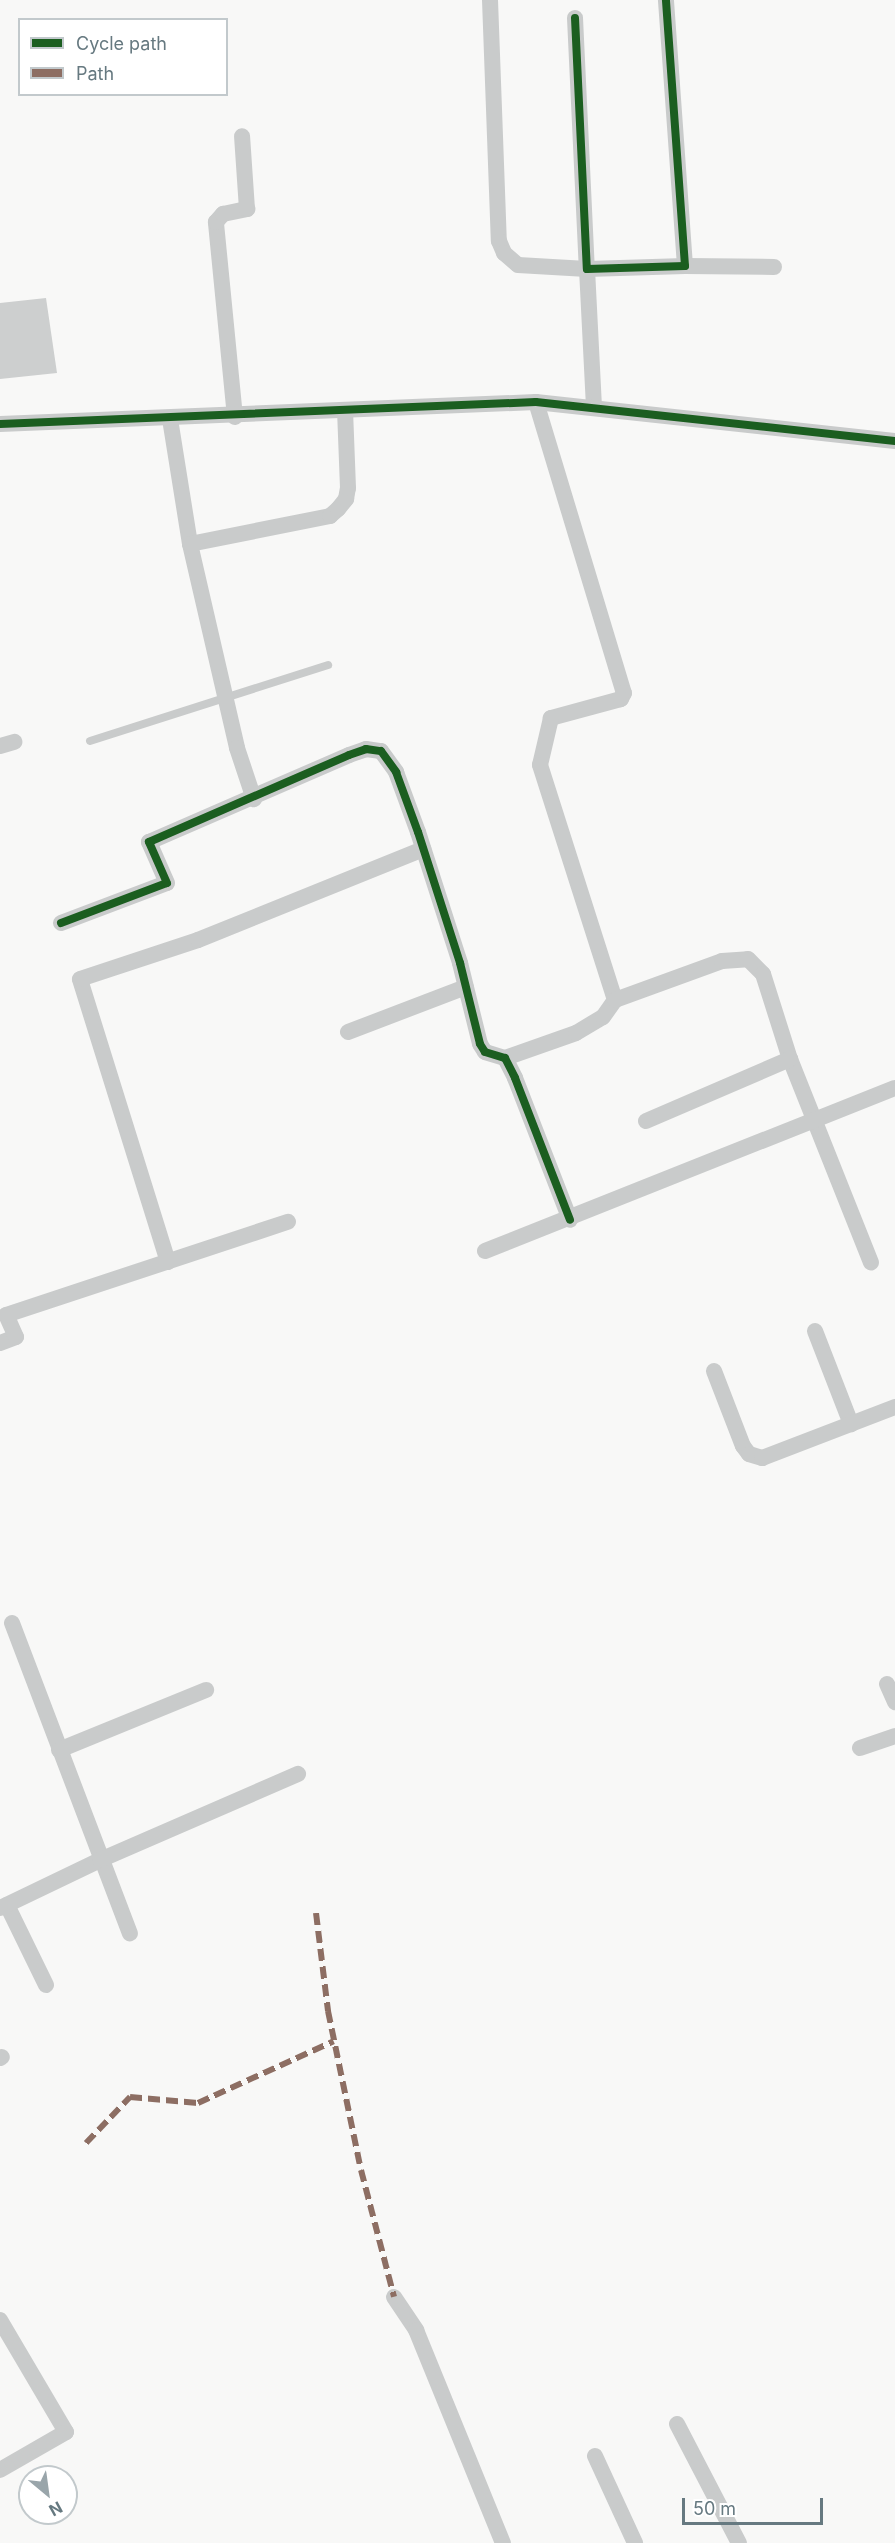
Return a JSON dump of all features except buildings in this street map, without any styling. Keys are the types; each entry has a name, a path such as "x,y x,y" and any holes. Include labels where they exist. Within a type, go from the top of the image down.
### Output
{"street":[{"path":"490,0 499,241 504,253 518,265 586,269 685,266 774,267"},
{"path":"666,0 685,266"},
{"path":"575,18 594,408"},
{"path":"235,417 216,222 223,214 247,209 242,136"},
{"path":"536,402 624,693 621,699 551,718 540,765 615,1000"},
{"path":"0,424 235,417 536,402 895,441"},
{"path":"190,544 330,516 346,500 348,488 345,411"},
{"path":"170,419 190,544 224,695 254,799"},
{"path":"61,923 167,883 148,842 254,799 350,755 366,749 381,751 396,772 423,849 466,987 480,1044 485,1052 505,1058 576,1033 603,1017 615,1000 722,961 748,959 763,974 790,1059 816,1118 871,1263"},
{"path":"168,1262 80,979 198,940 423,849"},
{"path":"348,1032 466,987"},
{"path":"505,1058 570,1220"},
{"path":"646,1121 790,1059"},
{"path":"485,1251 570,1220 816,1118 895,1088"},
{"path":"0,1343 16,1337 6,1315 288,1222"},
{"path":"815,1331 850,1424"},
{"path":"714,1371 749,1454 762,1458 895,1407"},
{"path":"12,1623 58,1750 130,1933"},
{"path":"887,1684 895,1702"},
{"path":"58,1750 206,1690"},
{"path":"860,1748 895,1736"},
{"path":"46,1985 3,1907 100,1860 298,1774"},
{"path":"394,2297 416,2330 503,2543"},
{"path":"0,2320 66,2432 0,2470"},
{"path":"677,2424 739,2543"},
{"path":"595,2456 635,2543"}],"lane":[{"path":"90,741 224,695 328,665"}],"marked path":[{"path":"316,1913 328,2011 361,2170 394,2297"},
{"path":"86,2143 130,2097 198,2103 334,2041"}],"cycle path":[{"path":"575,18 587,269 685,266 666,0"},
{"path":"0,424 536,402 895,441"},
{"path":"61,923 167,883 149,842 349,755 366,749 381,751 396,772 418,832 460,963 480,1044 485,1052 505,1058 515,1078 570,1220"}]}
